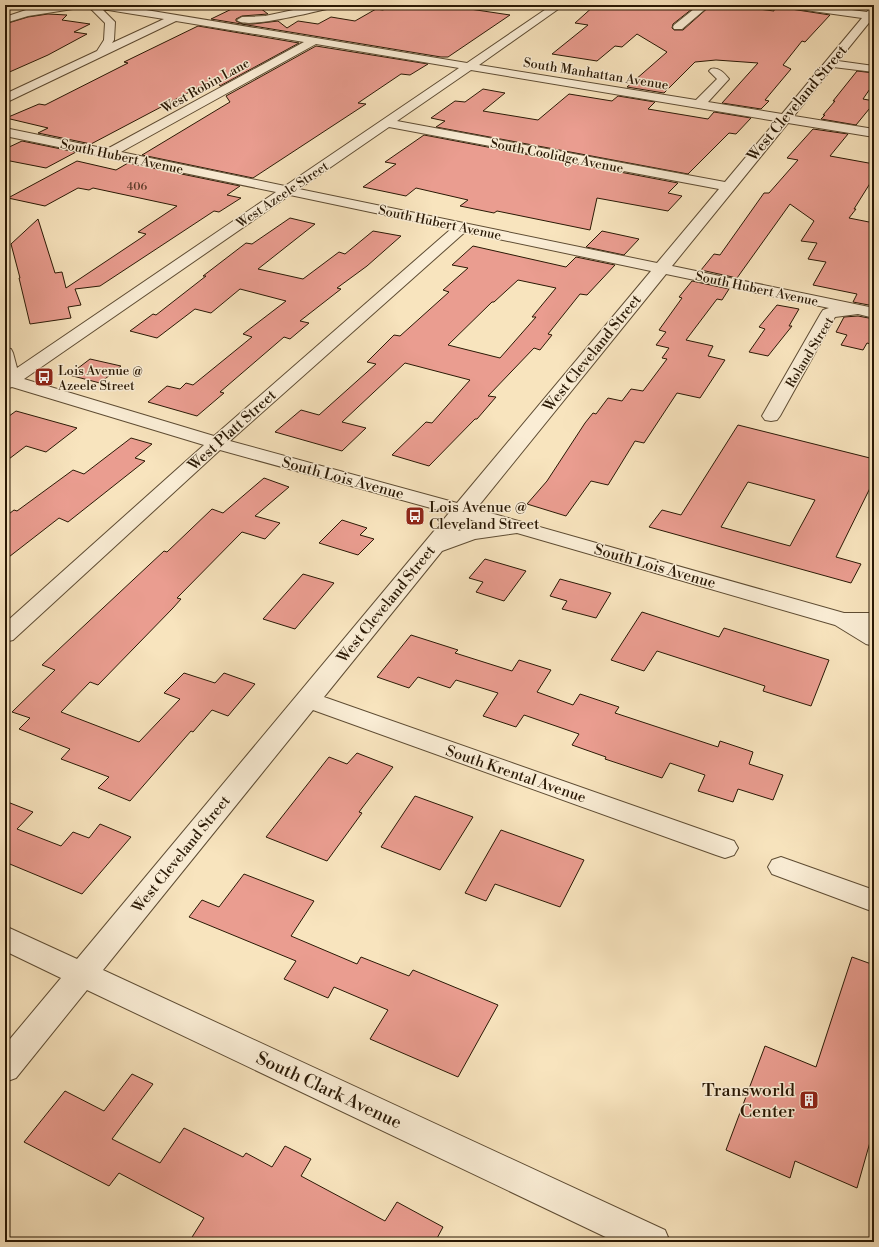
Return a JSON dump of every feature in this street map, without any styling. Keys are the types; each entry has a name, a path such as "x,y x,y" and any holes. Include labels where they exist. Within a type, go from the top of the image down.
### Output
{"street":[{"path":"5,20 26,13 79,5"},
{"path":"92,5 110,22 109,40 101,53"},
{"path":"98,5 174,18 221,21 265,19 331,5"},
{"name":"West Azeele Street","path":"7,381 559,5"},
{"path":"678,27 705,5"},
{"path":"791,5 873,14"},
{"name":"West Cleveland Street","path":"5,1068 661,268 873,14"},
{"path":"5,99 174,18"},
{"name":"South Manhattan Avenue","path":"174,18 874,133"},
{"name":"West Robin Lane","path":"110,154 314,41"},
{"path":"831,63 874,69"},
{"path":"699,104 723,79 715,71"},
{"name":"South Coolidge Avenue","path":"386,123 728,187"},
{"name":"South Hubert Avenue","path":"5,132 870,310"},
{"name":"West Platt Street","path":"5,635 217,443 462,227"},
{"name":"Roland Street","path":"771,416 829,313 870,310"},
{"path":"5,353 7,381"},
{"name":"South Lois Avenue","path":"7,381 217,443 462,511 843,620 874,639"},
{"path":"433,547 472,533 521,528"},
{"name":"South Lois Avenue","path":"843,620 874,620"},
{"name":"South Krental Avenue","path":"308,700 725,848"},
{"path":"781,867 874,901"},
{"name":"South Clark Avenue","path":"5,938 653,1242"}],"building":[{"path":"240,5 256,5 268,14 242,16 236,19 236,21 243,24 253,24 278,21 287,28 298,21 318,24 331,17 355,21 376,9 383,10 391,5 443,5 510,15 448,57 441,57 211,19"},
{"path":"595,5 697,5 673,24 672,28 674,30 683,30 711,5 727,5 774,11 774,5 785,5 791,9 830,15 805,42 802,41 783,65 791,69 765,100 769,101 761,109 722,103 758,63 716,60 695,62 664,93 627,87 667,52 637,34 622,47 615,46 597,61 552,54 588,25 575,23"},
{"path":"48,14 67,15 62,20 90,24 74,32 87,34 48,55 5,74 5,24 28,17"},
{"path":"198,26 299,43 220,86 216,78 91,144 38,133 48,128 6,118 39,104 45,105 128,63 124,62"},
{"path":"316,46 428,64 410,75 401,74 358,103 366,104 253,178 142,155 230,102 226,96"},
{"path":"857,71 874,73 874,83 863,99 874,101 874,103 856,125 821,119 835,101 833,101"},
{"path":"483,89 505,93 483,111 538,120 569,94 612,101 618,96 655,102 648,109 708,119 714,112 751,118 736,134 729,133 688,174 436,127 445,121 431,118 455,101 465,102"},
{"path":"813,129 848,134 830,156 874,164 874,177 854,209 856,209 849,218 874,223 874,306 853,302 857,294 813,285 826,262 808,259 817,243 801,241 814,221 790,204 737,278 701,270 714,254 720,255 764,193 769,193 798,160 787,158"},
{"path":"424,135 678,183 668,193 682,196 668,211 597,198 590,230 497,211 494,213 460,206 468,200 416,188 406,196 363,187 396,164 385,162"},
{"path":"22,141 76,152 46,168 5,160 5,149"},
{"path":"77,161 116,170 128,163 240,186 227,195 241,198 219,212 214,211 100,286 75,289 81,305 68,307 71,318 30,324 11,244 38,219 55,273 62,272 66,288 141,238 146,234 138,232 177,206 93,188 89,190 78,188 45,206 8,198"},
{"path":"290,218 315,224 258,269 303,279 339,252 345,254 373,231 401,236 367,266 337,288 341,289 300,321 309,323 290,339 284,337 220,392 224,393 197,416 148,402 167,386 180,389 186,383 193,385 252,337 243,334 286,301 240,289 211,313 195,309 157,338 130,331 153,314 156,315 246,243 252,244"},
{"path":"602,231 639,239 624,255 586,247"},
{"path":"473,246 566,267 576,257 615,265 587,295 580,294 548,334 552,335 540,350 534,348 488,396 496,397 477,419 475,419 429,466 392,455 426,422 432,423 470,380 405,363 342,422 366,428 342,451 275,432 301,410 319,415 376,364 367,362 394,335 400,336 449,292 443,290 468,268 452,265","holes":["518,280 556,288 532,317 536,317 500,358 448,345 492,302 494,302"]},
{"path":"692,281 729,289 722,300 717,299 686,340 713,346 708,356 725,360 700,398 677,393 644,443 635,441 608,485 591,481 566,516 527,504 547,481 593,413 596,414 608,398 622,401 631,389 643,391 667,359 662,358 669,348 656,345 666,332 659,330 682,298 679,297"},
{"path":"777,305 799,309 789,326 792,326 768,356 749,352 765,329 759,327"},
{"path":"858,316 874,319 874,345 867,343 863,350 841,345 847,335 836,332 844,317"},
{"path":"90,359 121,366 100,383 69,375"},
{"path":"16,411 77,428 46,452 26,446 5,462 5,419"},
{"path":"738,425 874,459 874,480 836,557 861,564 851,583 649,527 662,510 681,515","holes":["748,482 815,500 790,546 721,527"]},
{"path":"131,438 152,444 135,458 145,461 68,522 59,518 5,560 5,517 14,510 17,511 73,470 84,474"},
{"path":"264,478 289,487 255,516 280,523 265,539 242,532 177,598 181,599 98,685 90,682 61,712 139,742 180,699 164,693 184,673 215,683 224,673 255,684 228,716 212,710 193,732 191,731 130,801 98,788 109,777 61,759 70,749 19,729 30,718 12,712 55,670 42,665 164,551 167,552 212,509 223,513"},
{"path":"342,520 367,528 360,535 374,539 358,555 319,543"},
{"path":"485,559 526,571 504,601 476,592 483,582 469,578"},
{"path":"303,574 334,583 295,629 263,619"},
{"path":"560,579 611,593 596,618 562,609 567,601 550,596"},
{"path":"642,612 719,637 724,628 829,660 811,706 763,691 765,686 657,651 644,671 611,660"},
{"path":"411,635 458,650 455,653 512,671 519,660 551,670 537,692 573,705 580,694 619,707 615,713 718,747 720,741 753,752 749,764 783,775 773,800 738,789 733,802 698,791 705,775 670,763 662,778 605,759 606,757 572,745 579,734 524,715 516,727 483,716 498,693 456,680 450,688 418,677 409,688 377,677"},
{"path":"357,753 393,767 359,812 362,813 327,861 266,837 329,757 347,764"},
{"path":"415,796 473,817 440,870 381,847"},
{"path":"5,801 33,812 17,829 61,846 73,832 89,838 100,824 131,837 82,894 5,862"},
{"path":"501,830 584,860 560,907 495,884 486,901 465,893"},
{"path":"244,874 314,901 291,936 357,964 361,957 409,976 413,970 498,1005 458,1077 370,1039 388,1010 334,987 328,998 284,979 296,961 189,917 202,900 219,907"},
{"name":"Transworld Center","path":"852,957 874,965 874,1128 857,1188 795,1161 790,1178 726,1150 765,1046 816,1067"},
{"path":"132,1074 153,1084 112,1139 160,1163 184,1128 243,1157 246,1153 272,1167 285,1146 311,1159 301,1176 385,1221 397,1202 443,1227 435,1242 189,1242 204,1218 119,1173 109,1186 24,1142 65,1091 104,1111"}],"place":[{"name":"Lois Avenue @ Azeele Street","path":"44,377"},
{"name":"Lois Avenue @ Cleveland Street","path":"415,516"},
{"name":"Transworld Center","path":"809,1100"}]}
